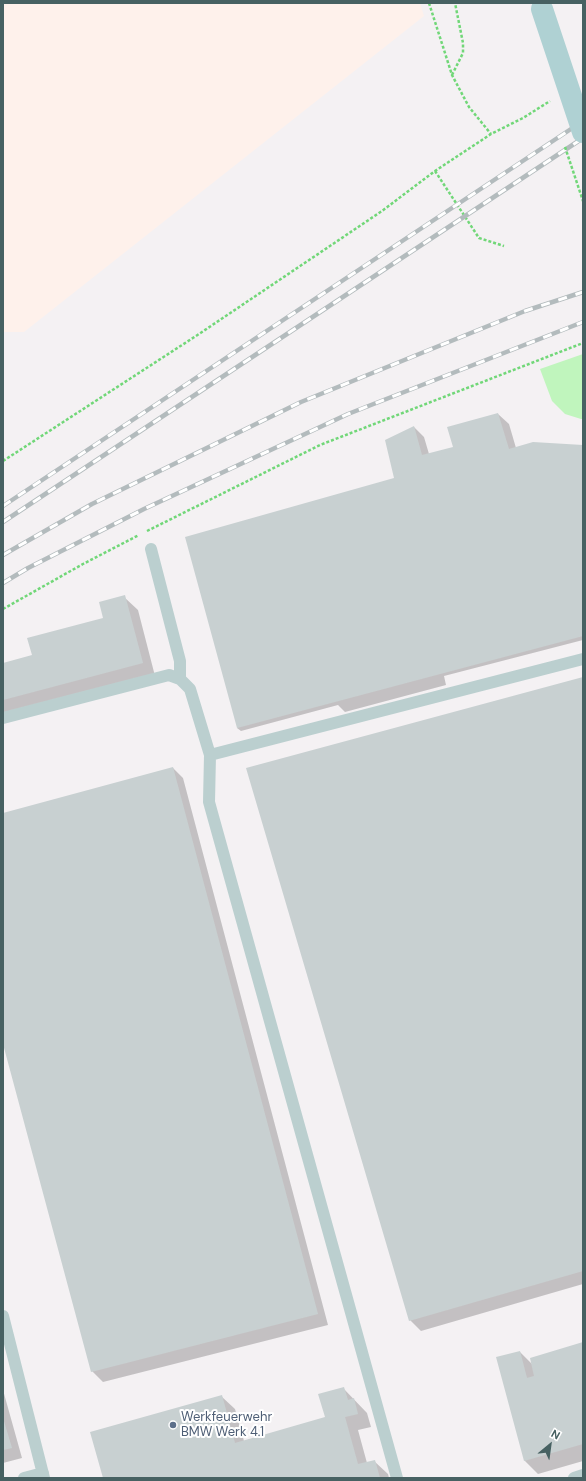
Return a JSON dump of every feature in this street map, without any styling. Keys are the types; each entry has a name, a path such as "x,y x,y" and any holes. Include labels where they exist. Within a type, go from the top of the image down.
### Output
{"main road":[{"path":"542,9 583,132"}],"lane":[{"path":"152,549 180,661 180,679"},
{"path":"210,755 583,659"},
{"path":"3,718 168,675 180,679 190,689 210,755 209,802 397,1478"},
{"path":"3,1316 44,1475 24,1478"},
{"path":"574,1478 583,1475"}],"path":[{"path":"429,3 452,75 469,107 491,134"},
{"path":"452,75 463,54 463,43 455,3"},
{"path":"3,461 199,334 356,229 435,171 491,134 523,118 556,96"},
{"path":"435,171 479,238 504,246"},
{"path":"3,609 90,560 235,486 320,445 583,343"}],"shaded area":[{"path":"3,3 420,3 424,16 24,332 3,332"}],"green space":[{"path":"583,354 583,419 581,419 565,414 552,401 540,369"}],"building":[{"path":"498,413 509,449 533,442 583,445 583,636 237,728 185,537 394,478 385,440 414,426 422,455 453,447 447,427"},
{"path":"125,595 143,663 3,700 3,663 32,655 27,638 103,618 99,602"},
{"path":"583,677 583,1271 409,1321 246,768"},
{"path":"173,767 318,1314 91,1372 3,1044 3,813"},
{"path":"583,1342 583,1444 524,1461 496,1357 520,1351 527,1378 534,1376 530,1358"},
{"name":"Werkfeuerwehr BMW Werk 4.1","path":"344,1387 348,1400 354,1398 358,1414 345,1417 358,1464 375,1460 380,1478 103,1478 90,1432 222,1395 235,1443 325,1417 318,1394"},
{"path":"3,1418 12,1448 3,1450"}],"railway":[{"path":"3,506 583,121"},
{"path":"3,522 583,138"},
{"path":"3,555 92,504 301,402 525,311 583,292"},
{"path":"3,583 28,568 144,509 348,414 583,322"}],"place":[{"name":"Werkfeuerwehr BMW Werk 4.1","path":"173,1425"}]}
